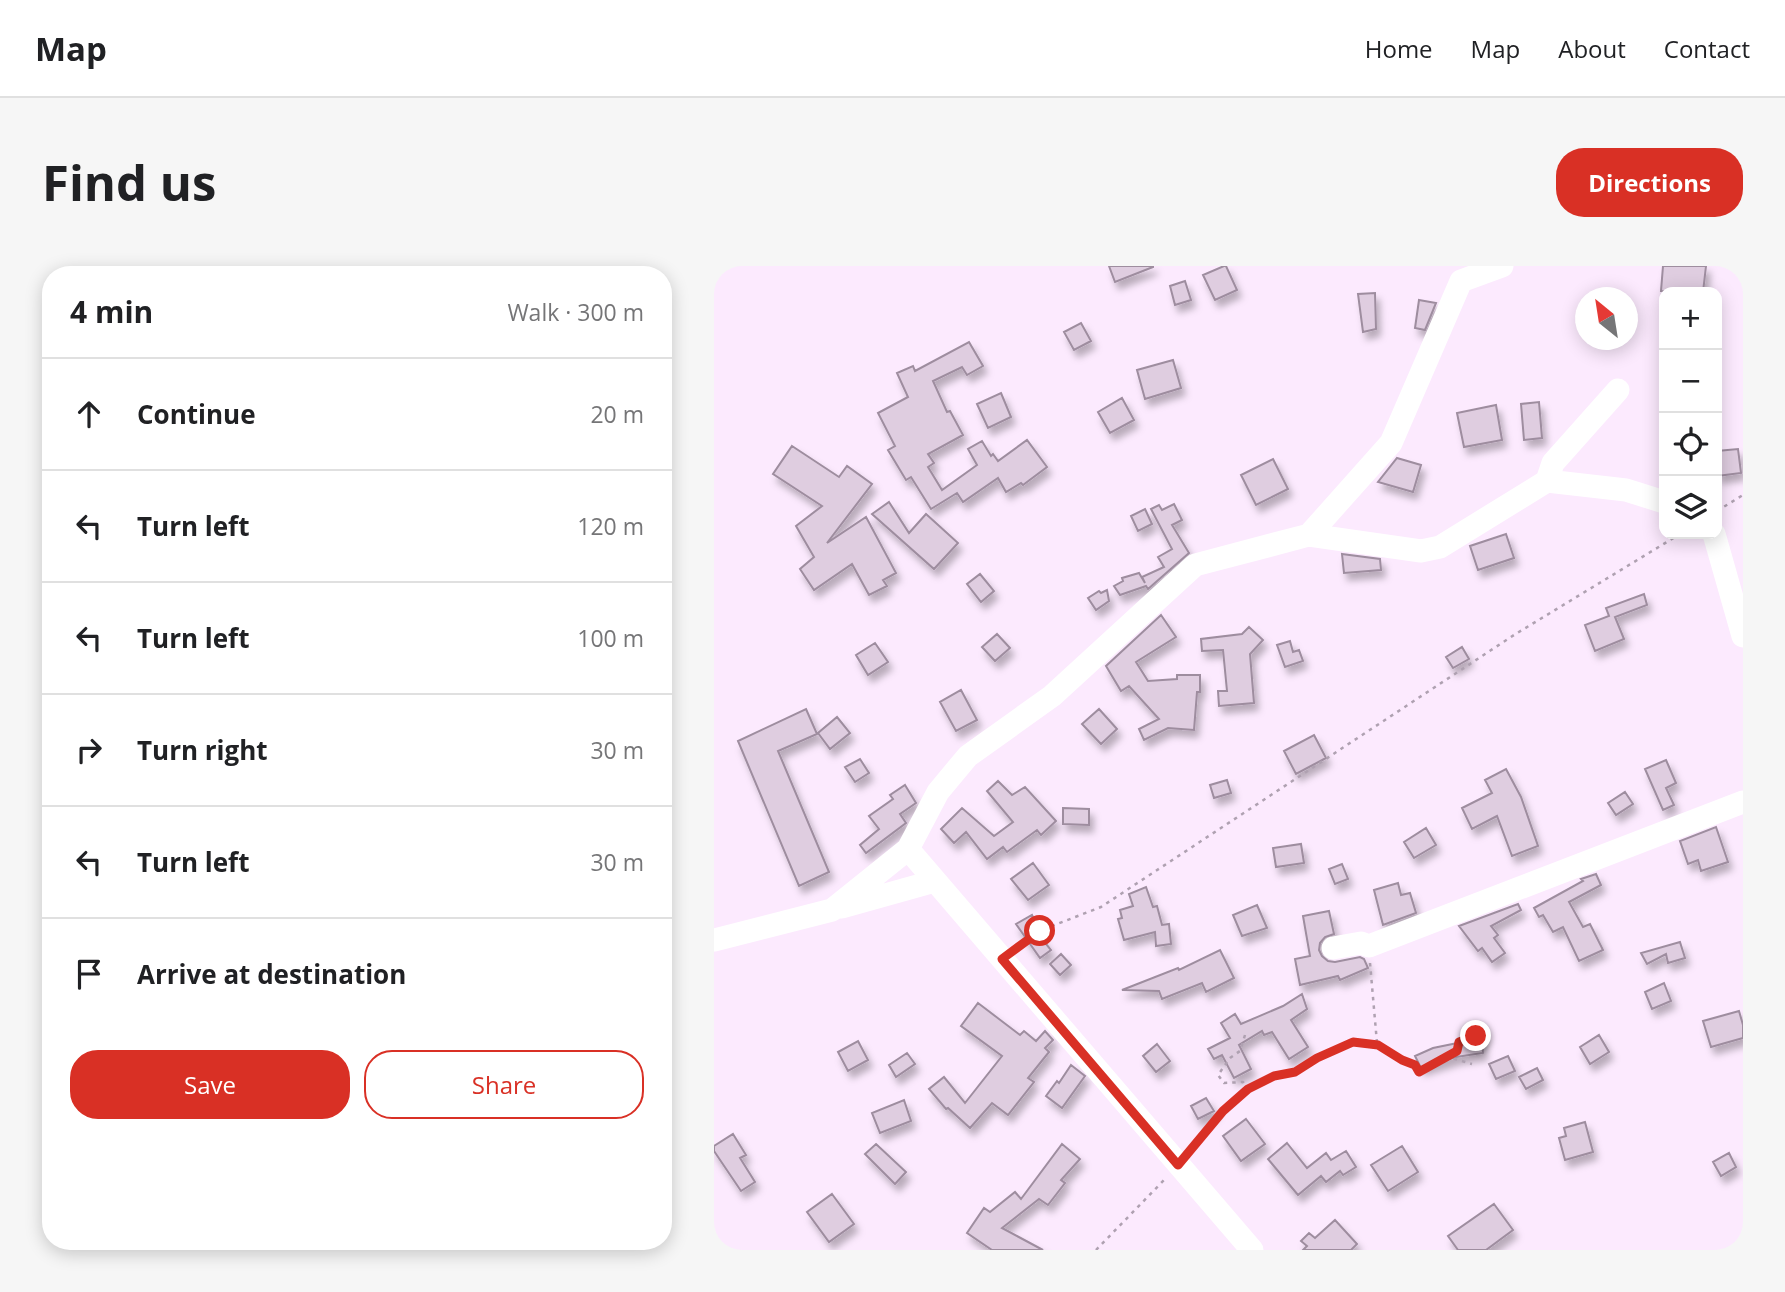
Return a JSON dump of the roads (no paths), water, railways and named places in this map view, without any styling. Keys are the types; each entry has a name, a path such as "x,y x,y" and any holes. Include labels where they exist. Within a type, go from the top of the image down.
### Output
{"street":[{"path":"1309,535 1391,443 1461,281 1502,266"},
{"path":"1547,481 1553,463 1618,390"},
{"path":"832,910 908,849 938,792 968,757 1052,696 1195,565 1309,535 1421,551 1440,547 1547,481 1626,490 1659,500"},
{"path":"1715,539 1743,636"},
{"path":"1333,948 1361,943 1369,946 1743,802"},
{"path":"908,849 1252,1250"},
{"path":"714,940 935,881"}]}
